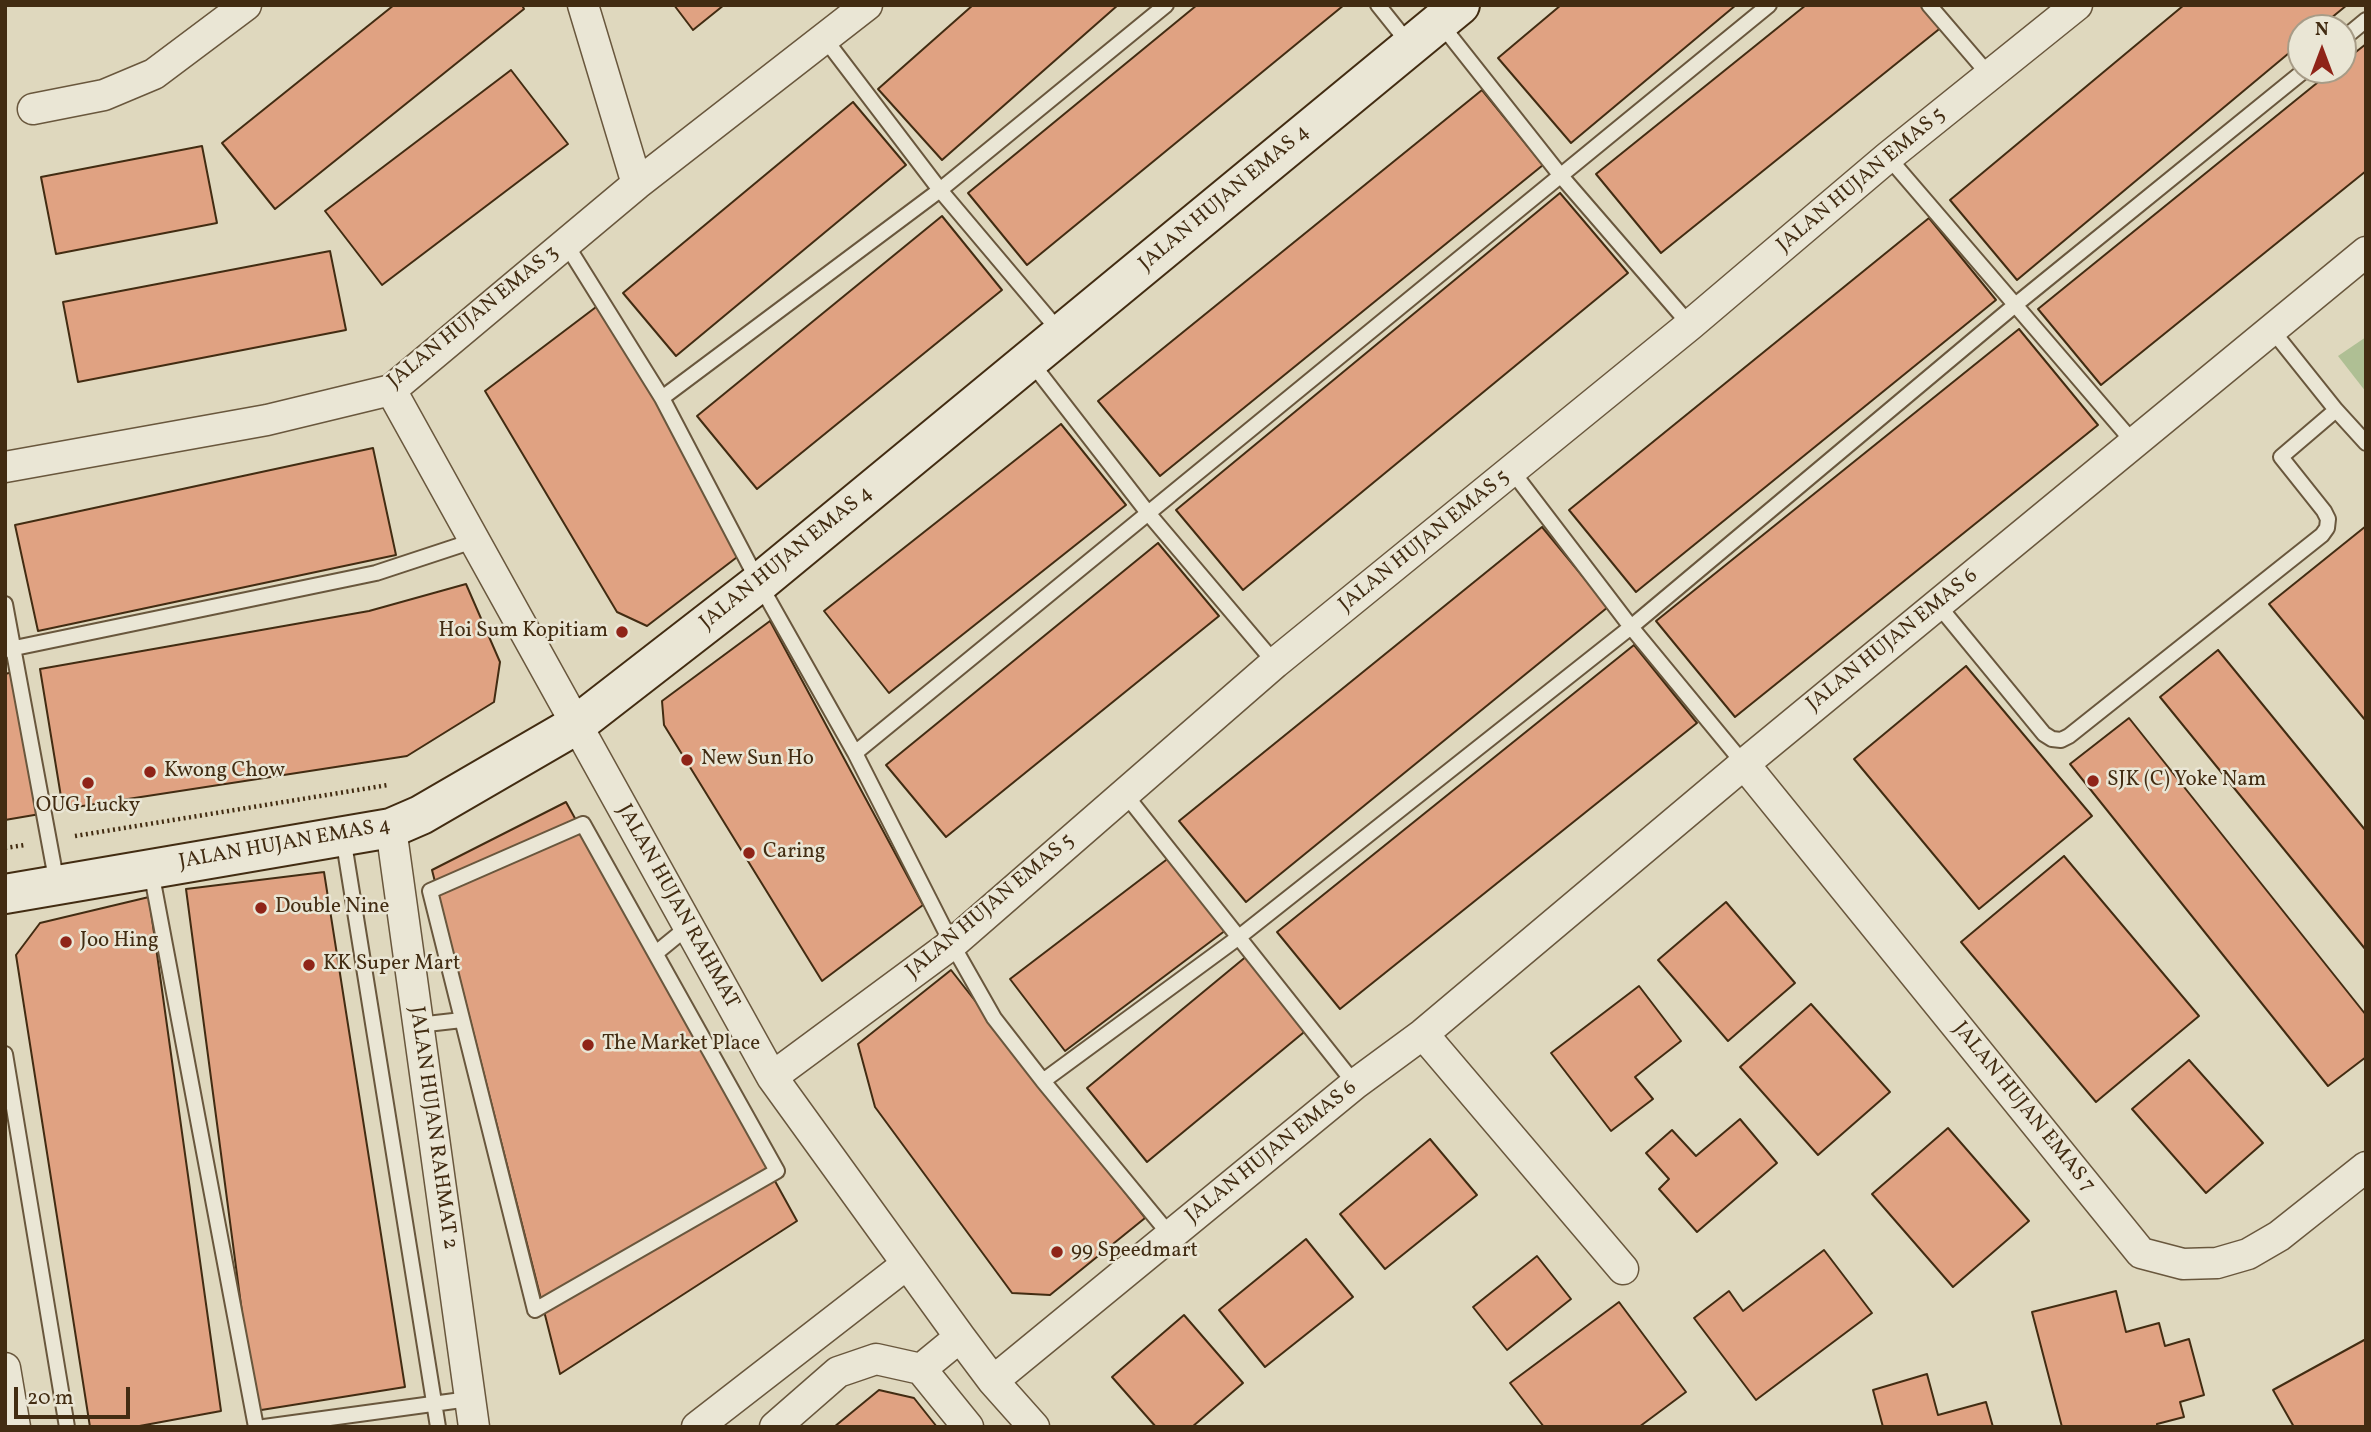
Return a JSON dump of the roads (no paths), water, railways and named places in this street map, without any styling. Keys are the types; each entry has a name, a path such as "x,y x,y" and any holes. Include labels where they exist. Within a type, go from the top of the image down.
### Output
{"street":[{"path":"33,109 104,95 154,74 247,5"},
{"path":"583,5 637,184"},
{"name":"JALAN HUJAN EMAS 3","path":"5,467 267,420 391,390 637,184 867,5"},
{"name":"JALAN HUJAN EMAS 5","path":"772,1077 951,944 1276,663 1690,325 1888,157 2077,5"},
{"name":"JALAN HUJAN EMAS 4","path":"5,894 391,828 421,815 576,725 760,583 1031,362 1437,24"},
{"name":"JALAN HUJAN EMAS 6","path":"993,1381 1355,1084 1423,1034 1744,764 2366,252"},
{"name":"JALAN HUJAN RAHMAT","path":"391,390 772,1077 960,1337 993,1381 1034,1427"},
{"name":"JALAN HUJAN EMAS 7","path":"1744,764 2141,1253 2183,1264 2217,1263 2248,1254 2279,1236 2366,1167"},
{"name":"JALAN HUJAN RAHMAT 2","path":"391,828 472,1413"},
{"path":"1423,1034 1623,1269"},
{"path":"697,1427 907,1264"},
{"path":"921,1368 960,1337"},
{"path":"775,1427 838,1372 876,1359 921,1368 968,1427"},
{"path":"5,1368 15,1427"}],"lane":[{"path":"662,398 940,190 1166,5"},
{"path":"1378,5 1437,24 1561,176 1690,325"},
{"path":"855,753 1769,5"},
{"path":"1929,5 1990,76"},
{"path":"825,39 940,190 1062,334"},
{"path":"1043,1081 1239,937 1632,626 2014,306 2288,84"},
{"path":"1888,157 2134,443"},
{"path":"566,244 662,398 760,583 855,753 951,944 994,1018 1171,1235"},
{"path":"2272,330 2366,443"},
{"path":"1031,362 1148,513 1276,663"},
{"path":"1938,605 2045,733 2052,739 2061,740 2322,536 2328,520 2324,511 2281,457 2336,410"},
{"path":"1512,471 1632,626 1744,764"},
{"path":"9,650 376,573 473,541"},
{"path":"5,604 9,650 57,885"},
{"path":"1125,794 1355,1084"},
{"path":"583,824 656,953 777,1171 535,1310 430,891 583,824"},
{"path":"343,837 438,1427"},
{"path":"151,869 256,1427"},
{"path":"656,953 689,926"},
{"path":"418,1025 462,1020"},
{"path":"5,1054 67,1427"},
{"path":"264,1427 435,1404 472,1413"}],"place":[{"name":"Hoi Sum Kopitiam","path":"622,632"},
{"name":"New Sun Ho","path":"687,760"},
{"name":"Kwong Chow","path":"150,772"},
{"name":"SJK (C) Yoke Nam","path":"2093,781"},
{"name":"OUG Lucky","path":"88,783"},
{"name":"Caring","path":"749,853"},
{"name":"Double Nine","path":"261,908"},
{"name":"Joo Hing","path":"66,942"},
{"name":"KK Super Mart","path":"309,965"},
{"name":"The Market Place","path":"588,1045"},
{"name":"99 Speedmart","path":"1057,1252"}]}
